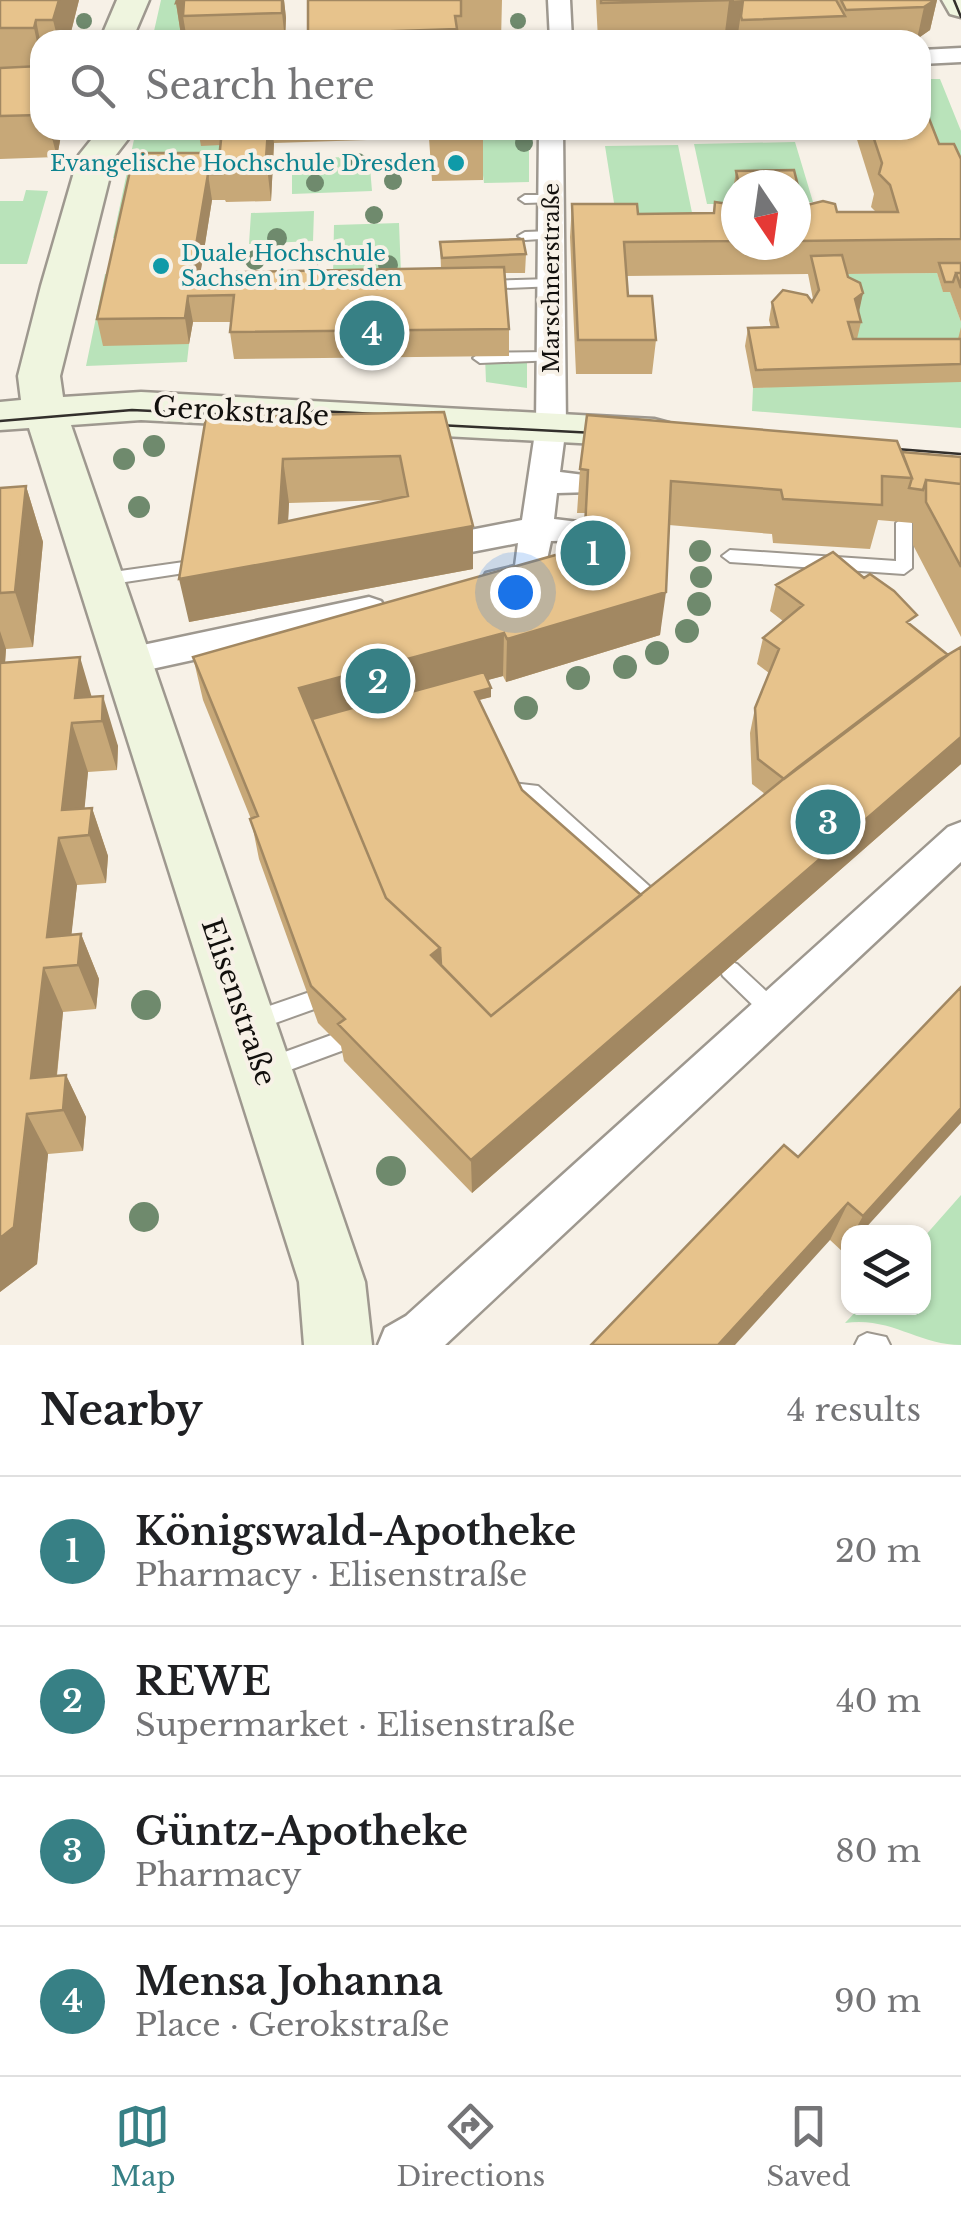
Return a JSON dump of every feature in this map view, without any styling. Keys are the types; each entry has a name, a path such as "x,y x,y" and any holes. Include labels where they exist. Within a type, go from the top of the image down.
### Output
{"street":[{"path":"560,0 561,30"},
{"path":"931,56 961,55"},
{"name":"Elisenstraße","path":"101,140 40,366 22,413 98,580 332,1282 340,1331 338,1345"},
{"name":"Marschnerstraße","path":"548,140 537,199 538,236 551,283 551,426"},
{"name":"Gerokstraße","path":"22,413 141,406 686,436"},
{"path":"473,588 530,575 551,426"},
{"path":"543,481 581,484"},
{"path":"466,541 536,529 584,532"},
{"path":"124,662 340,631 391,598"},
{"path":"402,1345 423,1333 961,838"}],"lane":[{"path":"482,285 551,283"},
{"path":"480,358 551,358"},
{"path":"730,556 904,568 904,522"},
{"path":"98,580 198,566"},
{"path":"476,788 531,791 663,911"},
{"path":"730,970 772,1011"},
{"path":"254,1047 310,1001"},
{"path":"254,1047 338,1042"},
{"path":"866,1345 878,1345"}],"green space":[{"path":"161,0 188,0 188,30 154,30"},
{"path":"931,79 940,79 961,131 961,176 930,140"},
{"path":"134,140 221,140 230,145 214,178 139,179 126,238 113,238"},
{"path":"479,140 529,140 529,182 484,183"},
{"path":"795,142 803,170 721,170 721,204 707,204 694,144"},
{"path":"678,145 695,227 618,228 605,146"},
{"path":"369,156 372,191 292,194 292,159"},
{"path":"26,190 48,191 27,264 0,264 0,201 23,201"},
{"path":"314,211 313,241 249,244 251,213"},
{"path":"399,223 401,274 333,277 334,225"},
{"path":"937,273 943,291 950,291 961,322 961,343 849,358 838,274"},
{"path":"105,274 119,274 189,344 187,362 86,366"},
{"path":"527,355 527,388 486,382 485,356"},
{"path":"855,382 961,382 961,428 752,411 753,388"},
{"path":"961,1195 961,1345 931,1341 876,1323 845,1323 852,1315 931,1315 931,1229"}],"building":[{"path":"0,0 59,0 53,20 36,20 34,28 0,28"},
{"path":"177,0 282,0 282,13 183,16 184,1 176,3"},
{"path":"308,0 461,0 461,16 455,16 457,29 308,30"},
{"path":"601,0 734,0 601,3"},
{"path":"743,0 836,0 845,16 742,20"},
{"path":"841,0 935,0 924,7 846,10"},
{"path":"30,66 30,115 0,116 0,68"},
{"path":"931,124 939,144 954,144 961,159 961,239 811,241 811,204 835,204 837,212 898,212 890,185 879,174 882,163 874,140 931,140"},
{"path":"221,140 267,140 266,158 219,159"},
{"path":"134,153 220,153 221,174 208,174 189,287 236,286 237,272 504,267 509,329 230,332 234,295 188,296 185,318 97,319"},
{"path":"715,202 721,203 721,241 624,242 628,296 652,296 656,340 578,340 572,204 637,204 638,214 714,213"},
{"path":"523,239 526,254 442,258 440,242"},
{"path":"842,255 848,277 860,283 863,293 855,299 861,322 848,322 853,339 961,339 961,364 756,370 748,328 778,327 772,302 783,290 807,295 812,302 819,290 811,256"},
{"path":"939,263 961,263 961,273 956,273 953,282 945,282"},
{"path":"444,412 473,526 179,579 206,417","holes":["400,456 408,496 279,523 283,459"]},
{"path":"587,415 897,441 912,478 882,476 882,505 783,499 781,490 671,481 666,592 507,639 504,633 299,688 386,898 440,948 431,955 491,1016 797,768 961,647 961,737 471,1160 338,1024 345,1019 311,986 250,819 258,816 193,657 584,547 588,470 580,469"},
{"path":"902,452 961,457 961,484 926,480 923,490 909,488 912,478"},
{"path":"926,480 961,484 961,567 926,502"},
{"path":"26,486 15,592 0,593 0,488"},
{"path":"833,552 864,578 870,574 894,591 917,615 907,622 948,655 784,779 758,759 755,708 779,649 763,638 803,605 776,585"},
{"path":"80,657 75,698 103,696 102,721 72,723 62,810 92,808 89,835 59,838 47,937 81,934 78,965 44,968 31,1078 66,1075 63,1110 27,1114 14,1227 0,1238 0,663"},
{"path":"484,672 491,688 475,692 522,790 641,895 491,1016 441,965 440,948 386,898 312,719"},
{"path":"961,987 961,1108 863,1216 848,1203 718,1345 591,1345 784,1145 798,1157"}],"tram line":[{"path":"954,0 961,17"},
{"path":"258,408 397,415"},
{"path":"0,421 132,410 274,417"},
{"path":"419,424 614,434"},
{"path":"871,447 961,454"}],"place":[{"name":"Evangelische Hochschule Dresden","path":"456,163"},
{"name":"Duale Hochschule Sachsen in Dresden","path":"161,266"},
{"name":"Mensa Johanna","path":"372,333"},
{"name":"Königswald-Apotheke","path":"593,553"},
{"name":"REWE","path":"378,681"},
{"name":"Güntz-Apotheke","path":"828,822"}]}
